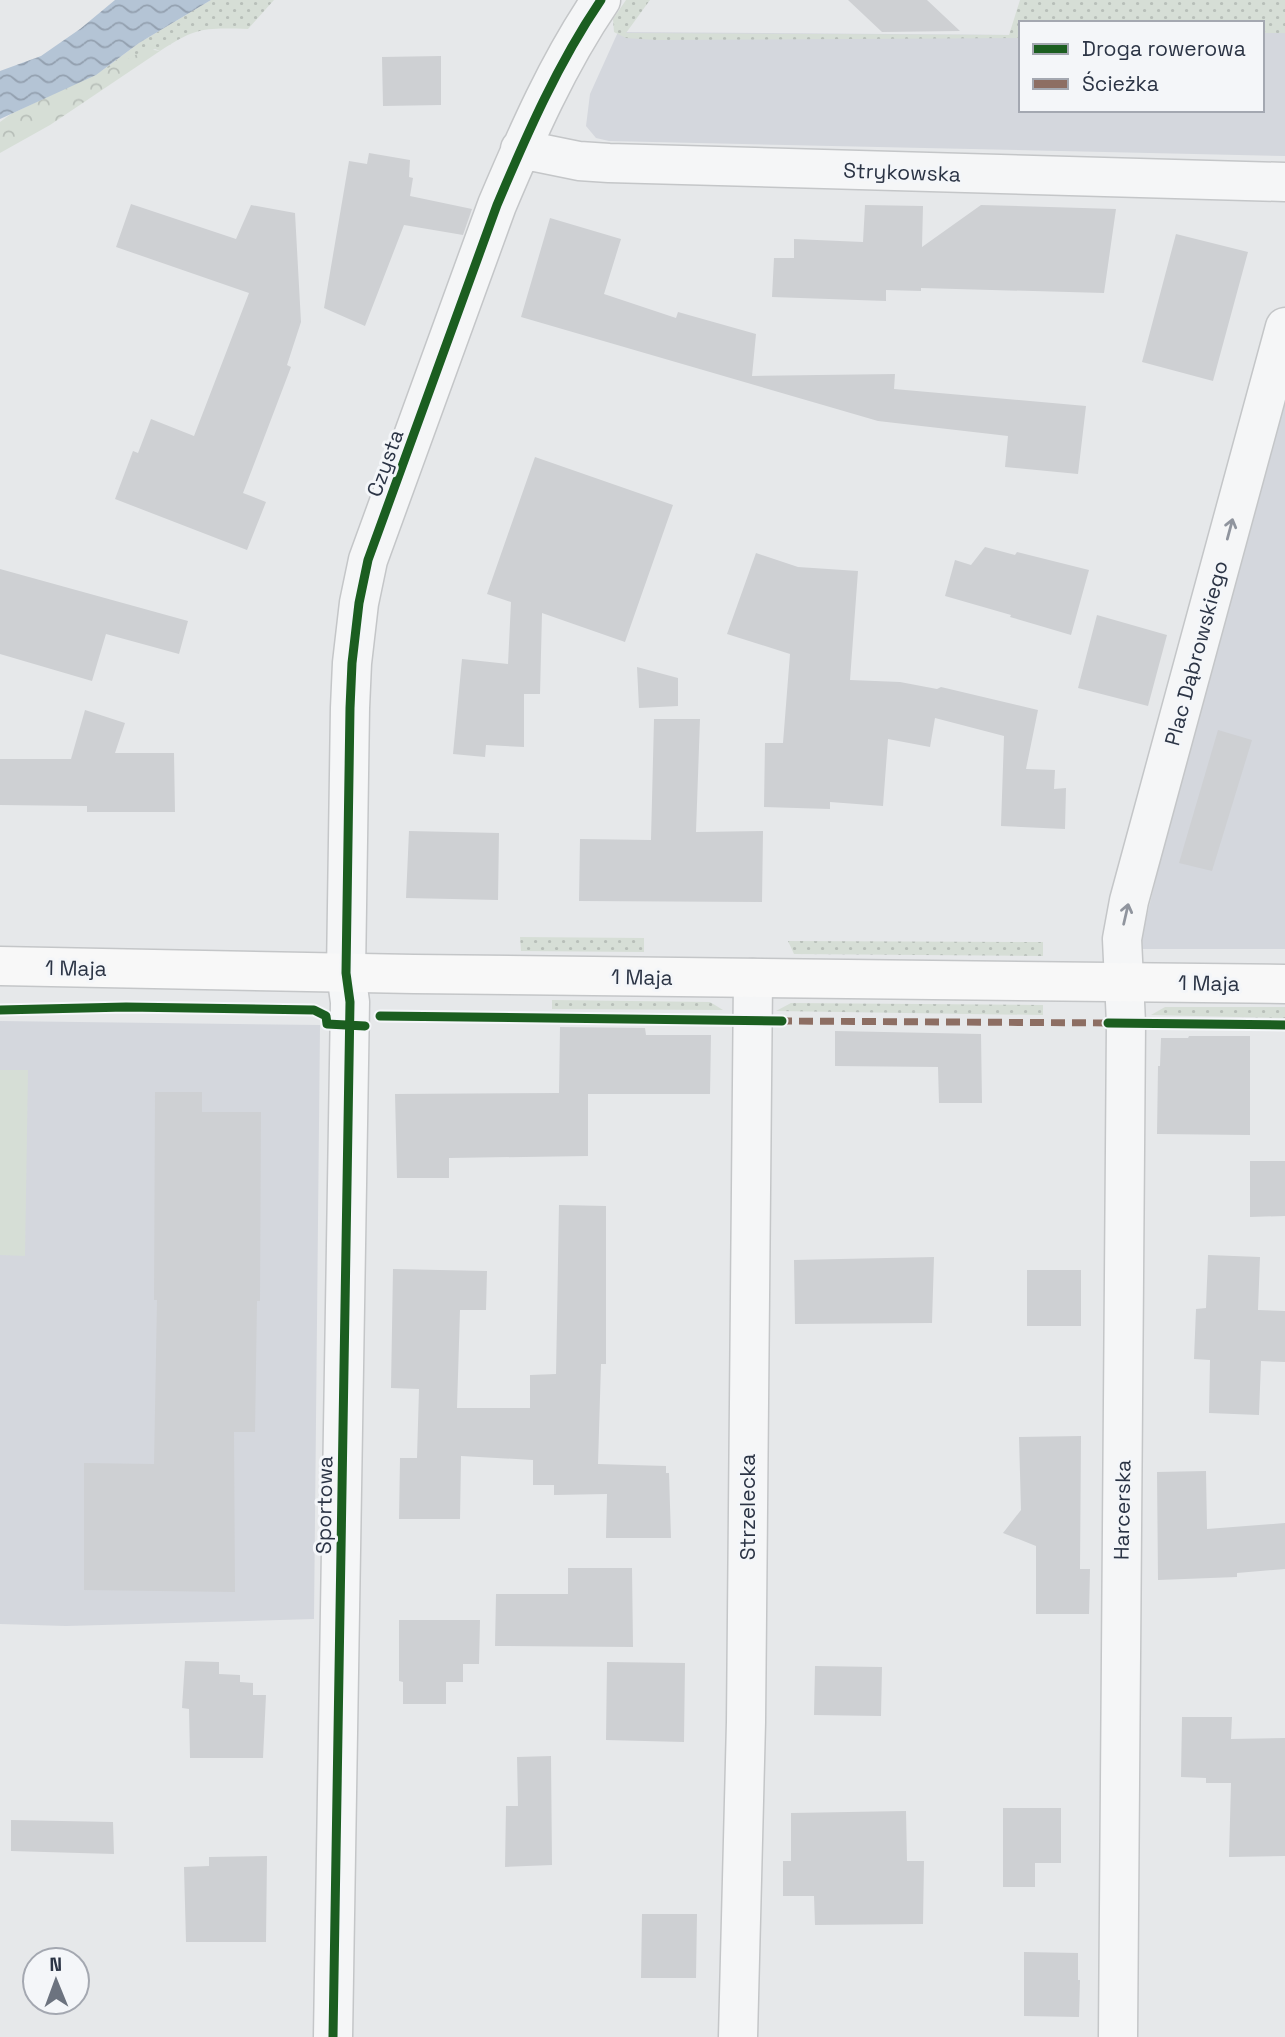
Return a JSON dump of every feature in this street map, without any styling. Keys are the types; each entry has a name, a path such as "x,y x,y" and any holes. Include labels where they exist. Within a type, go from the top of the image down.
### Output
{"main road":[{"name":"1 Maja","path":"0,966 346,973 1285,984"}],"street":[{"name":"Czysta","path":"346,973 352,663 359,603 369,561 455,318 520,149 568,52 601,0"},
{"name":"Strykowska","path":"520,149 579,161 610,163 1285,182"},
{"name":"Plac Dąbrowskiego","path":"1124,982 1122,939 1129,901 1285,327"},
{"name":"Sportowa","path":"333,2037 349,1002 346,973"},
{"name":"Strzelecka","path":"738,2037 746,1723 753,978"},
{"name":"Harcerska","path":"1118,2037 1126,1023 1124,982"}],"shaded area":[{"path":"618,32 1019,35 1019,112 1264,112 1264,33 1285,33 1285,156 609,141 596,138 586,126 590,94"},
{"path":"1285,398 1285,949 1141,949 1159,866"},
{"path":"0,1021 320,1025 314,1619 66,1626 0,1624"}],"green space":[{"path":"211,0 274,0 248,29 211,29 193,33 160,51 155,49 96,75 139,43"},
{"path":"626,0 650,0 626,33 1009,35 1020,0 1285,0 1285,33 1264,33 1264,21 1019,21 1019,38 656,40 626,38 614,32 613,19"},
{"path":"148,49 160,51 50,125 0,153 0,122 11,114"},
{"path":"520,937 644,938 644,952 521,951"},
{"path":"788,941 1043,942 1043,956 794,954"},
{"path":"552,1000 710,1002 723,1010 552,1009"},
{"path":"791,1003 1043,1005 1043,1015 776,1011"},
{"path":"1165,1007 1285,1007 1285,1018 1151,1015"},
{"path":"0,1070 28,1070 25,1256 0,1255"}],"water":[{"path":"115,0 211,0 139,43 96,75 0,119 0,71 41,56"}],"building":[{"path":"848,0 927,0 960,31 882,32"},
{"path":"441,56 441,105 383,106 382,57"},
{"path":"369,153 410,160 409,177 413,178 410,196 472,209 463,235 404,225 365,326 324,308 349,161 367,164"},
{"path":"131,204 236,239 251,205 295,213 301,322 287,365 291,367 243,493 266,502 247,550 115,499 133,451 138,453 151,419 194,436 249,293 116,247"},
{"path":"865,205 923,206 922,247 981,205 1116,209 1104,293 921,288 921,291 886,290 886,301 772,297 774,258 794,258 794,239 863,242"},
{"path":"550,218 621,239 604,294 676,318 678,312 756,334 752,376 895,374 894,389 1086,406 1078,474 1005,467 1008,436 878,421 521,317"},
{"path":"1176,234 1248,252 1213,381 1142,362"},
{"path":"535,457 673,505 625,642 542,613 540,694 524,694 524,747 486,745 485,757 453,754 462,659 508,664 511,602 487,594"},
{"path":"985,547 1089,570 1071,635 945,596 955,560 971,565"},
{"path":"756,553 798,567 858,571 850,680 900,682 937,689 941,687 1038,710 1026,769 1055,770 1054,789 1066,788 1065,829 1001,826 1004,736 935,718 930,747 888,739 883,806 830,802 830,809 764,807 765,743 783,743 790,654 727,634"},
{"path":"0,569 188,621 179,654 106,634 92,681 0,654"},
{"path":"1097,615 1167,635 1148,706 1078,688"},
{"path":"637,667 678,678 678,706 639,708"},
{"path":"85,710 125,723 115,753 174,753 175,812 87,812 87,806 0,805 0,759 71,759"},
{"path":"654,719 700,719 696,832 763,831 762,902 579,901 580,839 651,840"},
{"path":"1218,730 1252,740 1212,871 1179,863"},
{"path":"409,831 499,833 498,900 406,898"},
{"path":"560,1027 645,1028 646,1035 711,1035 710,1094 588,1094 588,1156 449,1158 449,1178 397,1178 395,1094 559,1093"},
{"path":"835,1031 981,1034 982,1103 939,1103 938,1067 835,1066"},
{"path":"1250,1036 1250,1135 1157,1134 1161,1038"},
{"path":"155,1092 202,1092 202,1112 261,1112 260,1301 257,1301 255,1432 234,1432 235,1592 84,1590 84,1463 154,1464 157,1300 154,1300"},
{"path":"1250,1161 1285,1161 1285,1216 1250,1217"},
{"path":"559,1205 606,1206 606,1364 601,1364 598,1464 666,1466 666,1473 669,1473 671,1538 606,1538 607,1494 554,1495 554,1485 533,1485 533,1460 461,1456 460,1519 399,1519 400,1458 417,1458 419,1389 391,1388 393,1269 487,1271 486,1310 460,1310 457,1408 530,1408 530,1375 556,1374"},
{"path":"1208,1255 1260,1257 1258,1310 1285,1311 1285,1362 1261,1361 1259,1415 1209,1413 1210,1360 1194,1359 1196,1309 1206,1308"},
{"path":"934,1257 932,1323 795,1324 794,1260"},
{"path":"1027,1270 1081,1270 1081,1326 1027,1326"},
{"path":"1081,1436 1080,1569 1090,1569 1089,1614 1036,1614 1036,1546 1003,1533 1021,1510 1019,1437"},
{"path":"1206,1471 1207,1529 1285,1523 1285,1569 1237,1573 1237,1577 1158,1580 1157,1472"},
{"path":"568,1568 632,1568 633,1647 495,1646 496,1594 568,1594"},
{"path":"399,1620 480,1620 479,1664 463,1664 463,1682 446,1682 446,1704 403,1704 403,1682 399,1681"},
{"path":"185,1661 219,1662 219,1674 240,1675 240,1682 253,1683 253,1695 266,1695 263,1758 190,1758 189,1709 182,1708"},
{"path":"607,1662 685,1663 684,1742 606,1740"},
{"path":"815,1666 882,1667 881,1716 814,1715"},
{"path":"1182,1717 1232,1717 1231,1739 1285,1738 1285,1856 1229,1857 1231,1783 1206,1783 1206,1778 1181,1777"},
{"path":"551,1756 552,1865 505,1867 506,1806 518,1806 517,1757"},
{"path":"1003,1808 1061,1808 1061,1863 1035,1863 1035,1887 1003,1887"},
{"path":"906,1811 907,1861 924,1861 923,1924 815,1925 814,1896 783,1896 783,1861 791,1861 791,1813"},
{"path":"11,1820 113,1822 114,1854 11,1851"},
{"path":"267,1856 266,1942 186,1942 184,1867 209,1866 209,1857"},
{"path":"642,1914 697,1914 696,1978 641,1978"},
{"path":"1024,1952 1078,1953 1079,2017 1024,2016"}],"marked path":[{"path":"778,1021 1114,1023"}],"cycle path":[{"path":"333,2037 350,1002 346,973 350,708 359,603 368,560 497,205 557,74 601,0"},
{"path":"0,1010 126,1007 314,1010 326,1016 327,1024 365,1026"},
{"path":"380,1016 782,1021"},
{"path":"1108,1023 1285,1025"}]}
